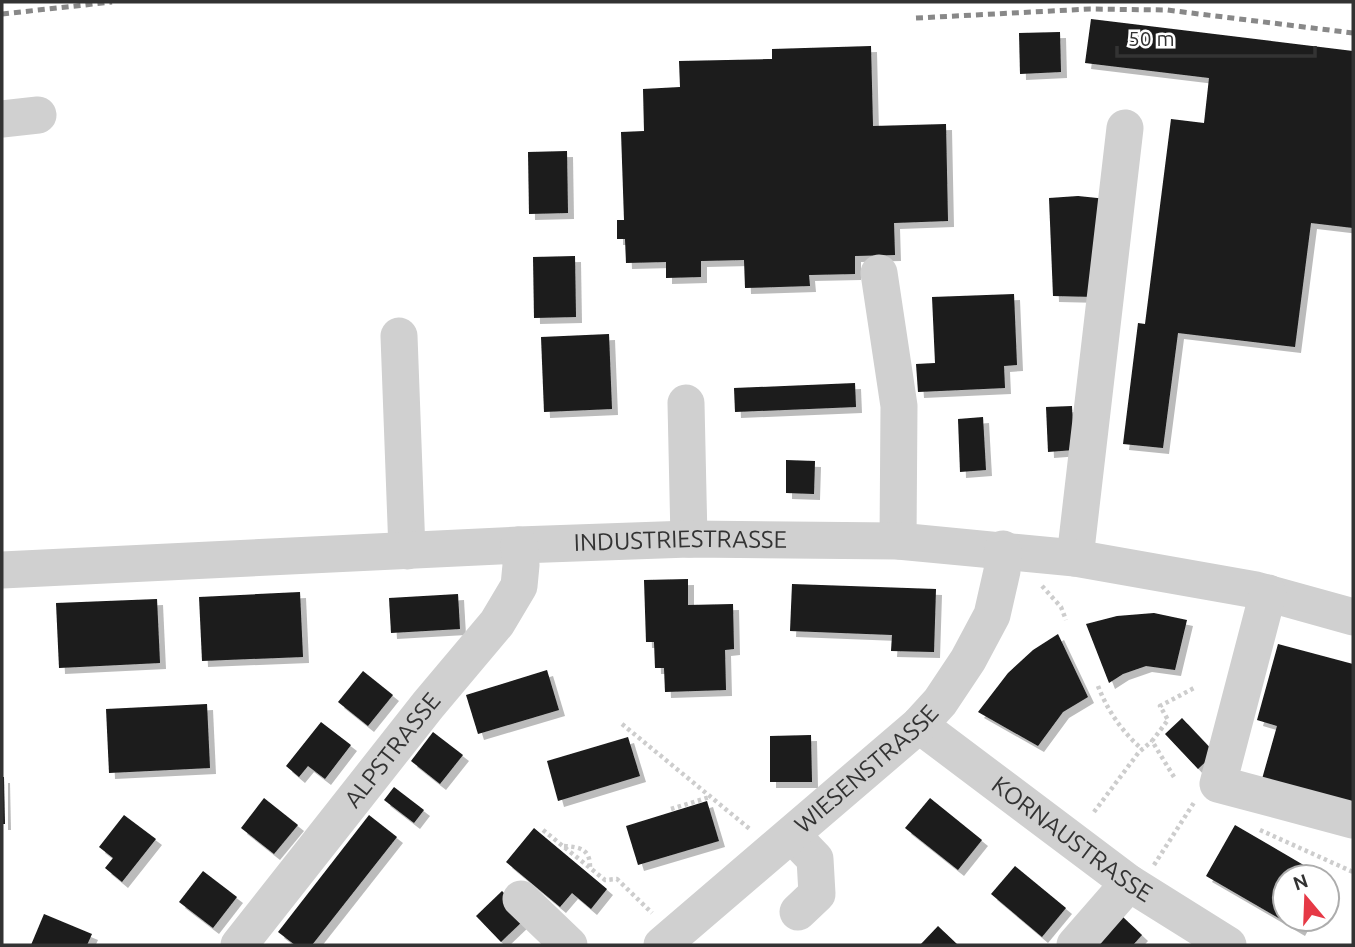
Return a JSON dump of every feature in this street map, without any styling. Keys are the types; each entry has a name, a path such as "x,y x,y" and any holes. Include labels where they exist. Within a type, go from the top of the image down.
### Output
{"street":[{"path":"2,119 38,115"},
{"path":"1074,558 1125,128"},
{"path":"879,273 898,406 898,541"},
{"path":"399,336 407,551"},
{"path":"686,403 689,539"},
{"name":"INDUSTRIESTRASSE","path":"2,570 689,539 898,541 1003,549 1074,558 1268,593 1353,617"},
{"name":"ALPSTRASSE","path":"239,945 428,705 497,623 519,586 519,545"},
{"name":"WIESENSTRASSE","path":"659,931 793,835 919,725 940,702 968,660 992,615 1002,570 1003,549"},
{"path":"1268,593 1207,797 1353,820"},
{"name":"KORNAUSTRASSE","path":"919,725 1133,885 1228,945"},
{"path":"793,835 815,859 817,894 798,912"},
{"path":"1075,945 1133,885"},
{"path":"521,899 569,945"}],"path":[{"path":"1038,580 1061,607 1066,620"},
{"path":"1098,686 1105,705 1133,742 1142,749"},
{"path":"1094,812 1168,720 1160,706 1196,687"},
{"path":"622,724 756,834"},
{"path":"1152,741 1174,777"},
{"path":"671,809 711,796"},
{"path":"1133,885 1207,797"},
{"path":"1256,828 1353,872"},
{"path":"543,830 605,880 617,879 659,931"},
{"path":"563,846 579,846 586,851 590,857 590,868"}],"building":[{"path":"1091,19 1353,51 1353,228 1311,223 1295,347 1178,333 1163,448 1123,444 1138,323 1145,324 1171,119 1204,123 1209,78 1085,63"},
{"path":"1060,32 1061,72 1020,74 1019,33"},
{"path":"871,46 873,126 946,124 948,221 894,223 895,255 855,256 855,274 809,275 810,286 745,288 744,260 701,261 701,277 666,278 666,262 626,263 625,239 617,239 617,220 624,220 621,132 644,131 643,89 680,87 679,61 772,59 772,49"},
{"path":"567,151 568,213 529,214 528,152"},
{"path":"1078,196 1107,199 1096,297 1053,296 1049,198"},
{"path":"575,256 576,317 534,318 533,257"},
{"path":"1014,294 1017,365 1004,366 1005,388 918,392 916,364 935,363 932,297"},
{"path":"609,334 612,409 544,412 541,337"},
{"path":"855,383 856,407 735,412 734,388"},
{"path":"1072,406 1074,450 1048,452 1046,407"},
{"path":"983,417 986,470 960,472 958,419"},
{"path":"786,460 815,461 814,494 786,493"},
{"path":"688,579 688,605 733,604 734,649 725,650 726,690 665,692 664,668 655,668 654,642 646,642 644,580"},
{"path":"792,584 936,589 934,652 891,651 892,635 790,631"},
{"path":"300,592 303,657 202,661 199,597"},
{"path":"458,594 460,629 391,633 389,598"},
{"path":"157,599 160,663 59,668 56,603"},
{"path":"1154,613 1187,620 1175,670 1146,666 1123,674 1109,683 1086,624 1117,616"},
{"path":"1058,634 1088,697 1063,712 1038,746 978,712 1008,673 1033,650"},
{"path":"1278,644 1353,664 1353,805 1262,779 1277,726 1257,720"},
{"path":"547,670 559,710 478,734 466,695"},
{"path":"363,671 393,695 368,726 338,702"},
{"path":"207,704 210,768 109,773 106,709"},
{"path":"1182,718 1215,753 1198,769 1165,734"},
{"path":"321,722 351,745 325,779 308,766 299,777 286,766"},
{"path":"433,732 463,755 440,784 411,761"},
{"path":"811,735 812,782 770,782 770,736"},
{"path":"628,737 640,776 558,801 547,761"},
{"path":"4,777 5,824 2,824"},
{"path":"394,787 424,810 414,823 384,800"},
{"path":"264,798 298,825 274,854 241,828"},
{"path":"930,798 982,840 958,870 905,828"},
{"path":"707,801 719,841 638,865 626,826"},
{"path":"124,815 156,839 122,882 105,868 113,858 99,847"},
{"path":"369,815 397,837 312,945 295,945 278,932"},
{"path":"1235,825 1300,863 1271,863 1271,914 1206,876"},
{"path":"534,828 607,889 591,909 572,893 560,907 506,862"},
{"path":"1015,866 1066,908 1042,937 991,894"},
{"path":"203,871 237,897 213,928 179,902"},
{"path":"502,891 527,917 501,942 476,916"},
{"path":"44,914 92,934 87,945 31,945"},
{"path":"1123,917 1142,935 1133,945 1096,945"},
{"path":"938,926 958,945 920,945"}],"railway":[{"path":"2,14 112,2"},
{"path":"916,18 1090,9 1167,10 1353,33"}]}
